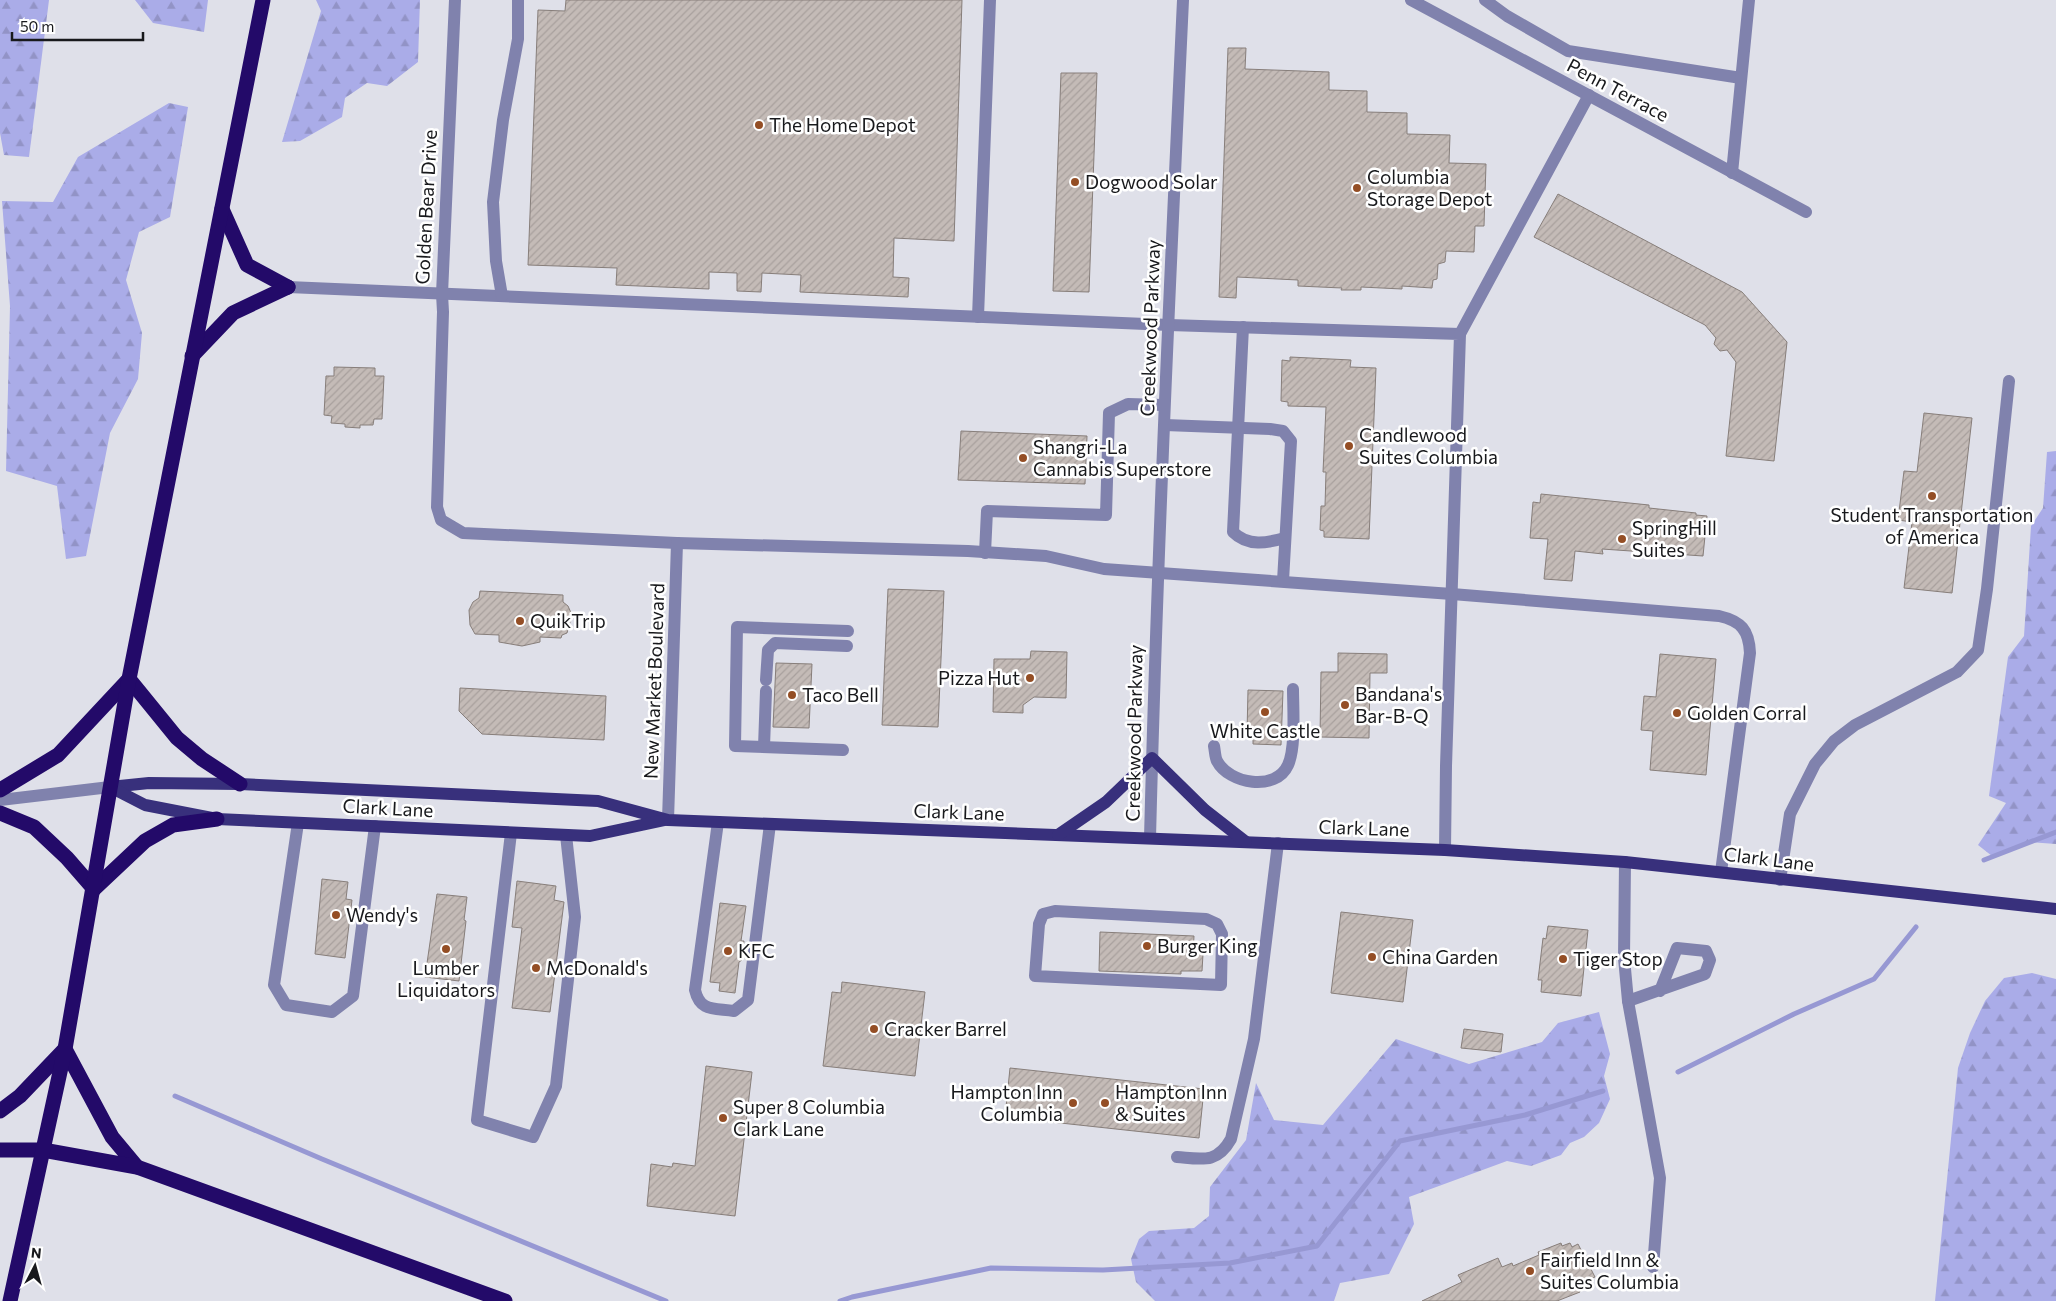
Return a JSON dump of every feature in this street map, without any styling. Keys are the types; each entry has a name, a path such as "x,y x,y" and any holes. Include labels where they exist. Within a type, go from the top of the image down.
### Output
{"highway":[{"path":"10,1301 65,1048 130,679 263,0"},
{"path":"222,209 246,265 288,287"},
{"path":"192,356 233,313 288,287"},
{"path":"130,679 177,738 202,759 240,784"},
{"path":"0,790 58,755 130,679"},
{"path":"0,813 34,826 67,858 94,890"},
{"path":"94,890 145,842 173,825 217,819"},
{"path":"0,1111 20,1096 65,1048"},
{"path":"65,1048 112,1136 137,1167"},
{"path":"0,1150 43,1150 137,1167 505,1301"}],"main road":[{"path":"1058,835 1106,802 1152,758 1204,810 1246,842"},
{"name":"Clark Lane","path":"110,787 149,783 240,784 598,801 668,820 1445,850 1626,862 2056,909"},
{"name":"Clark Lane","path":"110,787 145,805 217,819 590,836 668,820"}],"street":[{"name":"Golden Bear Drive","path":"288,287 442,294 455,0"},
{"path":"502,296 496,261 493,202 503,120 518,39 518,0"},
{"path":"978,317 990,0"},
{"name":"Creekwood Parkway","path":"1150,838 1155,623 1159,572 1164,405 1182,0"},
{"name":"Penn Terrace","path":"1411,0 1806,212"},
{"path":"1485,0 1508,16 1568,50 1741,78"},
{"path":"1732,173 1749,0"},
{"path":"1445,850 1460,334 1589,95"},
{"path":"1460,334 1243,328 442,294 444,312 437,507 441,520 463,533 677,543 985,552 1046,556 1104,569 1452,594 1719,616 1732,619 1744,629 1749,641 1750,653 1721,872"},
{"path":"1243,328 1233,532 1240,539 1255,543 1268,543 1285,538"},
{"path":"1780,880 1790,814 1816,764 1834,741 1855,725 1957,672 1978,650 1987,590 2009,381"},
{"path":"985,552 987,511 1106,515 1109,413 1128,404 1164,405"},
{"path":"1164,425 1283,432 1291,441 1283,581"},
{"name":"New Market Boulevard","path":"668,820 677,543"},
{"path":"843,750 734,746 737,627 848,631"},
{"path":"764,747 768,650 775,643 847,646"},
{"path":"1214,746 1218,761 1227,772 1239,779 1255,782 1273,780 1284,772 1289,764 1292,747 1293,688"},
{"name":"Clark Lane","path":"0,800 110,787"},
{"path":"718,822 695,990 698,1001 704,1006 734,1010 748,1000 770,824"},
{"path":"298,823 274,985 286,1004 332,1012 353,996 375,826"},
{"path":"511,833 477,1120 533,1137 556,1086 575,917 566,835"},
{"path":"1177,1157 1207,1159 1218,1156 1231,1139 1254,1039 1278,843"},
{"path":"1626,862 1624,958 1628,1001 1660,1178 1653,1267"},
{"path":"1055,911 1146,916 1206,919 1216,924 1222,934 1220,985 1035,976 1039,924 1043,914 1055,911"},
{"path":"1628,1001 1660,991"}],"green space":[{"path":"0,0 49,0 29,157 4,155 0,133"},
{"path":"135,0 208,0 204,32 153,23"},
{"path":"316,0 420,0 418,62 387,86 367,83 345,98 342,117 300,141 282,142 321,11"},
{"path":"169,103 188,107 170,217 139,232 126,280 142,333 138,379 110,433 86,556 66,559 57,486 6,471 10,306 2,201 53,202 78,157"},
{"path":"2056,451 2056,844 2027,842 1992,856 1978,845 2006,803 1989,796 2008,657 2024,636 2031,526 2043,508 2047,452"},
{"path":"2032,973 2056,979 2056,1301 1935,1301 1958,1068 1970,1033 1985,1001 2004,978"},
{"path":"1599,1012 1610,1054 1604,1076 1610,1099 1599,1123 1584,1137 1570,1143 1561,1155 1531,1166 1507,1161 1409,1197 1414,1224 1389,1274 1340,1283 1334,1301 1155,1301 1136,1282 1131,1259 1139,1239 1149,1231 1194,1228 1209,1216 1210,1187 1246,1140 1256,1083 1274,1120 1323,1125 1396,1039 1469,1064 1542,1042 1558,1023"}],"building":[{"name":"The Home Depot","path":"566,0 962,0 954,241 894,238 893,277 909,278 908,297 800,292 801,275 762,273 761,292 737,291 737,273 709,272 709,289 616,285 617,268 528,265 538,10 565,11"},
{"path":"1228,48 1246,48 1245,69 1329,72 1329,90 1367,91 1367,112 1407,113 1407,134 1450,135 1449,163 1486,164 1484,226 1475,226 1474,252 1446,251 1445,262 1438,264 1437,279 1433,280 1432,288 1402,286 1402,289 1361,287 1361,290 1341,290 1342,288 1298,286 1298,280 1237,277 1236,298 1219,297"},
{"name":"Dogwood Solar","path":"1061,73 1097,73 1089,292 1053,291"},
{"path":"1558,194 1742,292 1787,342 1774,461 1726,456 1736,362 1727,350 1720,351 1714,344 1716,338 1705,325 1534,237"},
{"name":"Candlewood Suites Columbia","path":"1290,357 1351,360 1350,367 1376,368 1369,539 1324,537 1324,531 1320,530 1321,506 1325,506 1326,472 1323,472 1326,407 1288,406 1288,402 1281,401 1282,360 1290,361"},
{"path":"334,367 375,368 375,376 384,376 382,419 374,419 373,425 360,425 360,428 345,427 345,424 331,423 332,416 324,415 326,376 334,376"},
{"name":"Student Transportation of America","path":"1924,413 1972,418 1952,593 1904,588 1912,522 1898,520 1904,471 1917,472"},
{"name":"Shangri-La Cannabis Superstore","path":"961,431 1087,436 1085,484 958,480"},
{"name":"SpringHill Suites","path":"1541,494 1649,505 1649,508 1707,516 1703,556 1602,549 1603,554 1575,551 1572,581 1544,579 1548,539 1530,538 1533,502 1540,503"},
{"path":"888,589 944,591 938,727 882,725"},
{"name":"QuikTrip","path":"480,591 563,595 563,602 568,606 572,615 567,633 562,635 561,638 540,637 540,642 522,646 499,642 499,635 475,634 470,625 469,610 473,602 479,598"},
{"name":"Pizza Hut","path":"1031,651 1067,652 1066,698 1034,697 1023,705 1023,713 993,712 994,659 1030,659"},
{"name":"Bandana's Bar-B-Q","path":"1338,653 1387,654 1387,673 1370,673 1369,738 1320,737 1321,672 1338,672"},
{"name":"Golden Corral","path":"1660,654 1716,659 1706,775 1650,770 1653,731 1641,730 1644,696 1656,697"},
{"name":"Taco Bell","path":"776,663 812,664 809,728 773,727"},
{"path":"460,688 606,696 604,740 482,734 459,711"},
{"name":"White Castle","path":"1248,690 1283,691 1281,745 1253,744 1253,733 1247,733"},
{"name":"Wendy's","path":"322,879 348,882 346,899 352,900 345,958 315,954"},
{"name":"McDonald's","path":"517,881 556,886 554,900 564,902 550,1012 512,1008 522,928 512,927"},
{"name":"Lumber Liquidators","path":"437,894 467,897 459,981 425,977"},
{"name":"KFC","path":"720,903 746,906 741,941 744,941 742,960 739,962 735,993 719,991 720,983 710,982"},
{"name":"China Garden","path":"1341,912 1413,920 1403,1002 1331,993"},
{"name":"Tiger Stop","path":"1548,926 1588,930 1581,996 1541,992 1542,980 1538,980 1543,938 1546,939"},
{"name":"Burger King","path":"1100,932 1194,936 1193,954 1203,954 1202,971 1181,971 1181,974 1099,971"},
{"name":"Cracker Barrel","path":"842,982 925,992 915,1076 823,1066 832,992 841,993"},
{"path":"1464,1029 1503,1034 1501,1052 1461,1048"},
{"name":"Super 8 Columbia Clark Lane","path":"706,1066 752,1072 735,1216 647,1206 651,1164 672,1167 673,1163 695,1166"},
{"name":"Hampton Inn & Suites","path":"1010,1068 1204,1089 1199,1138 1005,1117"},
{"name":"Fairfield Inn & Suites Columbia","path":"1561,1243 1562,1246 1570,1243 1572,1247 1578,1244 1595,1277 1586,1281 1587,1286 1579,1289 1580,1292 1557,1301 1422,1301 1462,1282 1458,1275 1498,1258 1502,1267 1512,1263 1513,1266 1539,1255 1538,1252"}],"waterway":[{"path":"1984,860 2056,832"},
{"path":"1678,1072 1794,1014 1874,979 1916,927"},
{"path":"840,1301 991,1268 1103,1270 1230,1263 1317,1246 1400,1141 1525,1115 1603,1091"},
{"path":"175,1096 666,1301"}],"place":[{"name":"The Home Depot","path":"759,125"},
{"name":"Dogwood Solar","path":"1075,182"},
{"name":"Columbia Storage Depot","path":"1357,188"},
{"name":"Candlewood Suites Columbia","path":"1349,446"},
{"name":"Shangri-La Cannabis Superstore","path":"1023,458"},
{"name":"Student Transportation of America","path":"1932,496"},
{"name":"SpringHill Suites","path":"1622,539"},
{"name":"QuikTrip","path":"520,621"},
{"name":"Pizza Hut","path":"1030,678"},
{"name":"Taco Bell","path":"792,695"},
{"name":"Bandana's Bar-B-Q","path":"1345,705"},
{"name":"White Castle","path":"1265,712"},
{"name":"Golden Corral","path":"1677,713"},
{"name":"Wendy's","path":"336,915"},
{"name":"Burger King","path":"1147,946"},
{"name":"Lumber Liquidators","path":"446,949"},
{"name":"KFC","path":"728,951"},
{"name":"China Garden","path":"1372,957"},
{"name":"Tiger Stop","path":"1563,959"},
{"name":"McDonald's","path":"536,968"},
{"name":"Cracker Barrel","path":"874,1029"},
{"name":"Hampton Inn Columbia","path":"1073,1103"},
{"name":"Hampton Inn & Suites","path":"1105,1103"},
{"name":"Super 8 Columbia Clark Lane","path":"723,1118"},
{"name":"Fairfield Inn & Suites Columbia","path":"1530,1271"}]}
